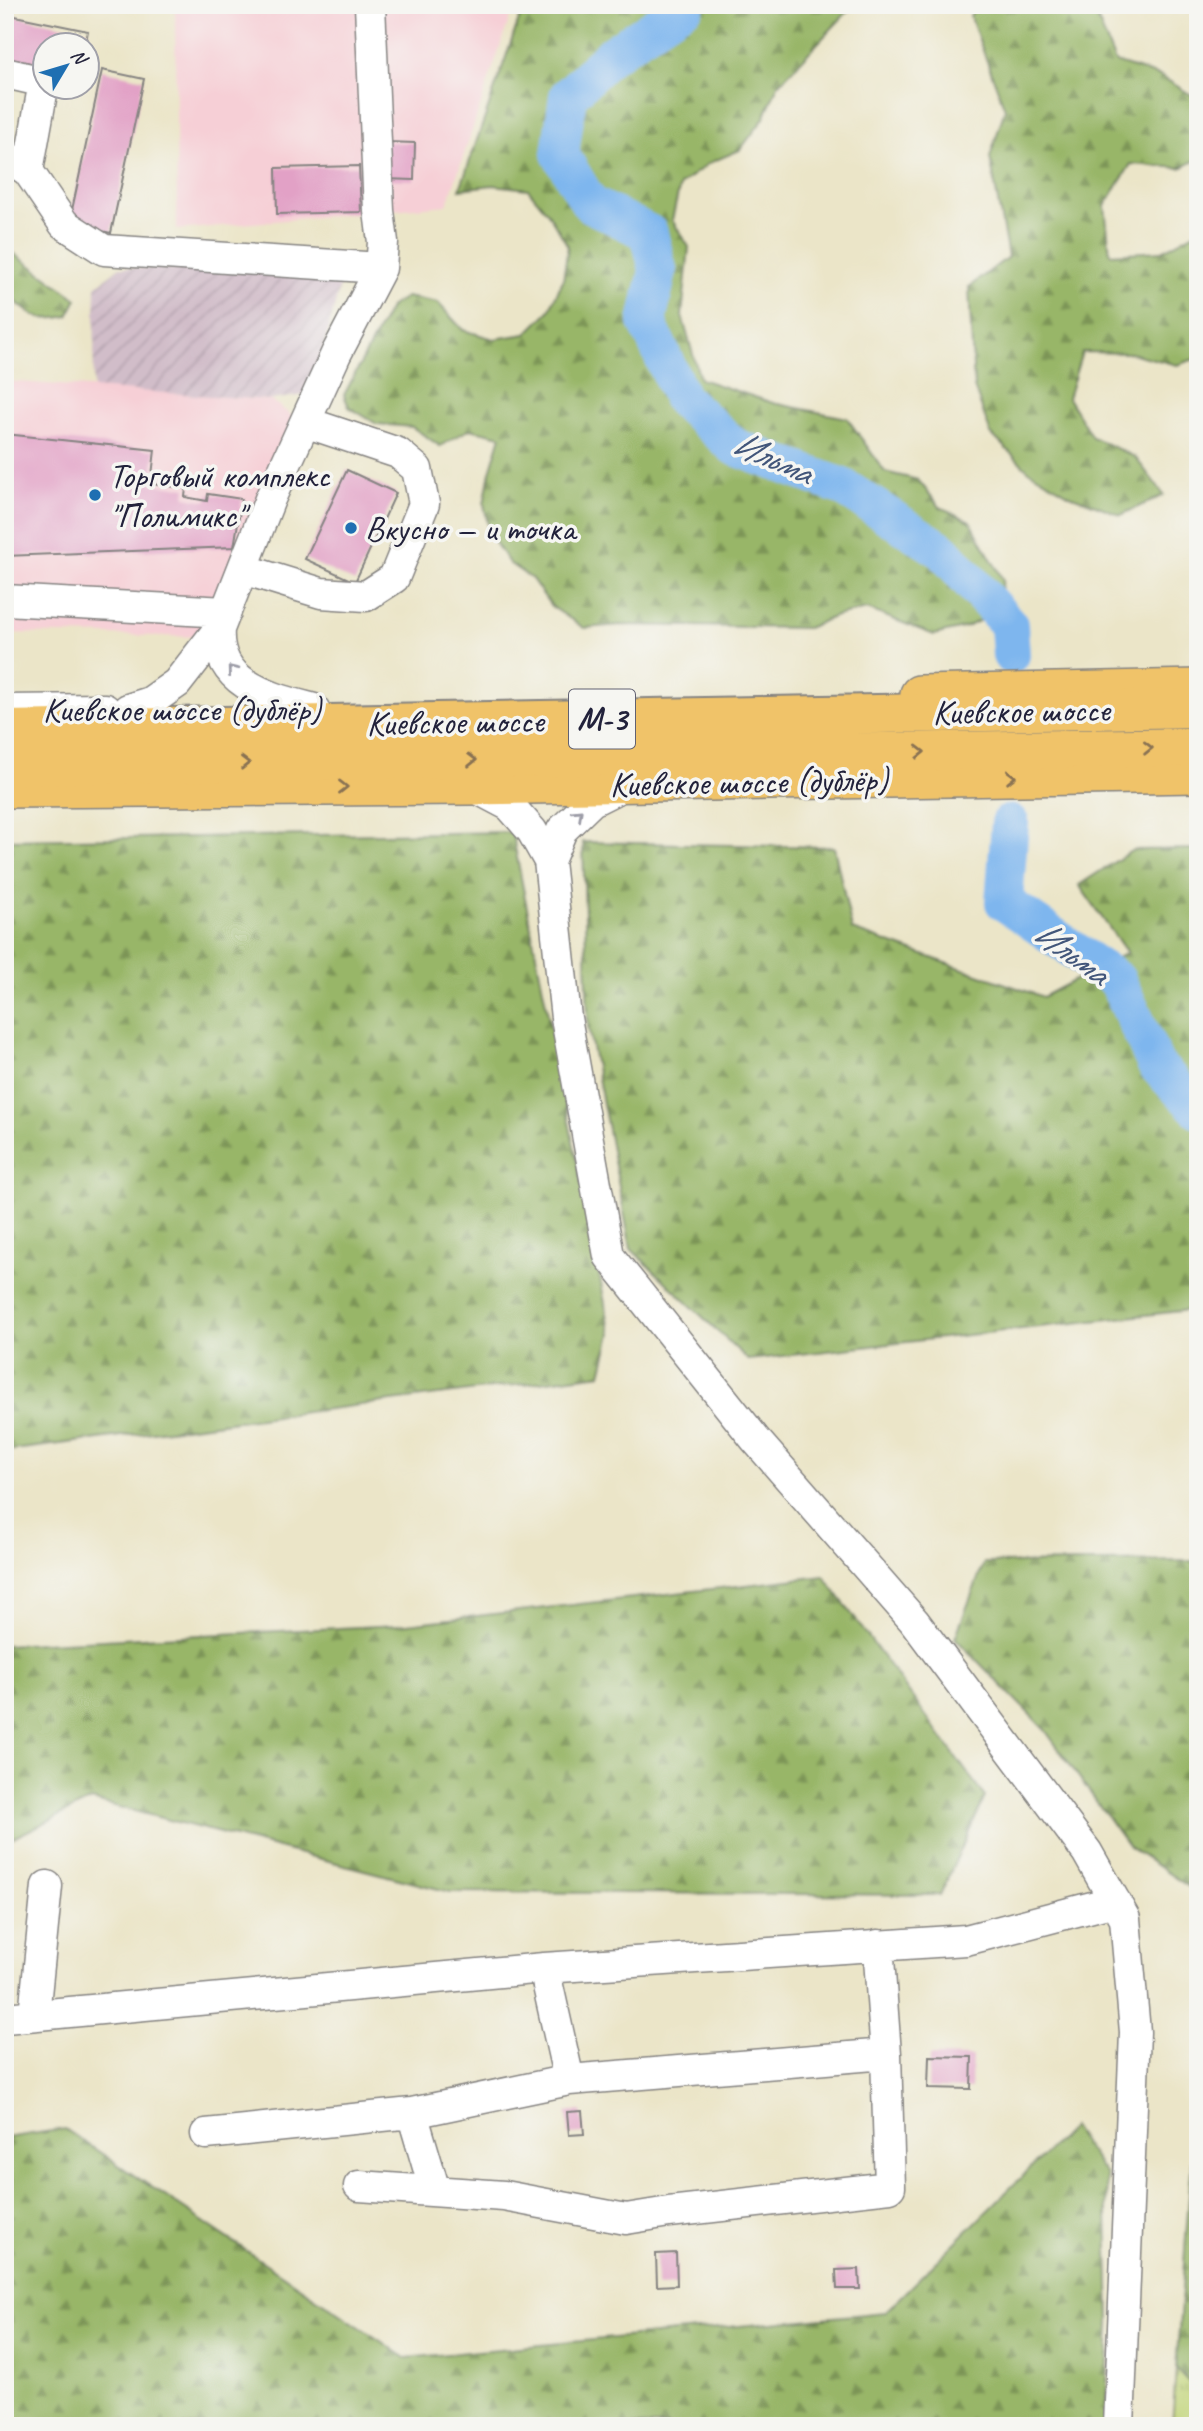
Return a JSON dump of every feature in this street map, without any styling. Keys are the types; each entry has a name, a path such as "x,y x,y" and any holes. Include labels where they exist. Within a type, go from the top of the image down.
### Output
{"highway":[{"name":"Киевское шоссе","path":"5,730 305,717 1198,708"},
{"name":"Киевское шоссе","path":"5,766 1198,747"}],"main road":[{"path":"305,717 470,705 1198,688"},
{"name":"Киевское шоссе (дублёр)","path":"5,789 472,786 1198,774"}],"street":[{"path":"128,709 150,702 177,683 222,620 270,499 336,354 381,268 383,242 379,211 370,5"},
{"path":"5,73 44,82 17,163 64,224 104,250 381,268"},
{"path":"243,569 321,593 366,596 394,578 424,504 417,469 398,453 305,422"},
{"path":"5,600 222,620"},
{"path":"222,620 218,645 233,674 305,717"},
{"name":"Киевское шоссе (дублёр)","path":"5,710 128,709 305,717"},
{"path":"549,861 562,830 592,801 626,784"},
{"path":"472,786 510,806 532,831 549,861 566,1018 609,1256 755,1439 914,1621 1087,1852 1125,1919 1135,2032 1119,2426"},
{"path":"47,1886 20,2017 544,1968 966,1940 1115,1901"},
{"path":"359,2186 504,2196 625,2219 890,2187 886,2054 878,1945"},
{"path":"544,1968 569,2080"},
{"path":"206,2134 412,2113 569,2080 886,2054"},
{"path":"412,2113 435,2191"}],"shaded area":[{"path":"175,5 514,5 447,205 177,230"},
{"path":"120,267 343,274 311,394 271,400 93,388 96,286"},
{"path":"5,381 271,400 295,418 207,637 5,633"}],"green space":[{"path":"524,5 854,5 778,85 764,118 740,150 709,163 680,185 672,220 689,247 682,316 700,379 773,403 847,418 885,472 918,480 940,507 970,521 1003,580 996,612 967,627 934,635 867,609 836,616 807,628 621,625 584,628 551,606 532,579 509,563 490,535 484,504 501,436 470,429 440,446 412,427 377,424 349,407 344,395 391,306 406,297 438,303 463,330 494,339 526,334 549,311 563,280 568,246 548,213 528,189 493,185 460,189"},
{"path":"976,5 1096,5 1098,20 1115,62 1162,77 1198,99 1198,159 1181,168 1131,164 1105,206 1110,254 1162,251 1198,231 1198,358 1177,365 1130,353 1082,352 1068,398 1092,437 1135,457 1164,495 1121,515 1070,495 1028,470 991,434 974,387 969,287 1008,257 990,157 1005,109 970,16"},
{"path":"5,247 77,299 68,316 51,319 38,317 14,300 5,304"},
{"path":"512,832 611,1334 601,1374 5,1451 5,840"},
{"path":"583,842 834,847 852,930 1043,997 1127,953 1079,885 1133,850 1198,849 1198,1309 748,1360 631,1249 588,1026"},
{"path":"1198,1561 1198,1893 1129,1847 1045,1730 955,1638 984,1563"},
{"path":"824,1576 985,1797 940,1895 450,1892 91,1800 5,1842 5,1645 398,1625"},
{"path":"1198,2078 1198,2391 1176,2369"},
{"path":"1072,2127 1106,2175 1110,2322 1105,2426 5,2426 5,2138 65,2129 406,2358 885,2312"},
{"path":"1176,2369 1198,2391 1198,2426 1172,2426"}],"building":[{"path":"5,14 88,31 32,32 32,63 5,58"},
{"path":"102,70 144,79 111,233 69,224 95,102 102,102"},
{"path":"386,142 415,143 414,180 385,179"},
{"path":"359,166 361,212 277,214 276,168"},
{"name":"Торговый комплекс \"Полимикс\"","path":"5,434 155,450 151,484 186,488 185,497 207,501 208,494 242,499 234,547 5,556"},
{"path":"347,470 396,493 355,582 305,559"},
{"path":"929,2056 972,2057 971,2089 928,2088"},
{"path":"582,2111 584,2134 569,2135 567,2112"},
{"path":"676,2253 677,2285 657,2286 656,2254"},
{"path":"859,2269 860,2289 837,2289 836,2270"}],"waterway":[{"name":"Ильма","path":"686,5 611,55 568,96 560,154 590,204 649,233 658,270 647,322 682,399 735,447 843,487 943,551 1009,625 1011,655"},
{"name":"Ильма","path":"1010,823 1004,902 1117,980 1156,1065 1198,1109"}],"place":[{"name":"Торговый комплекс \"Полимикс\"","path":"95,495"},
{"name":"Вкусно — и точка","path":"351,528"}]}
